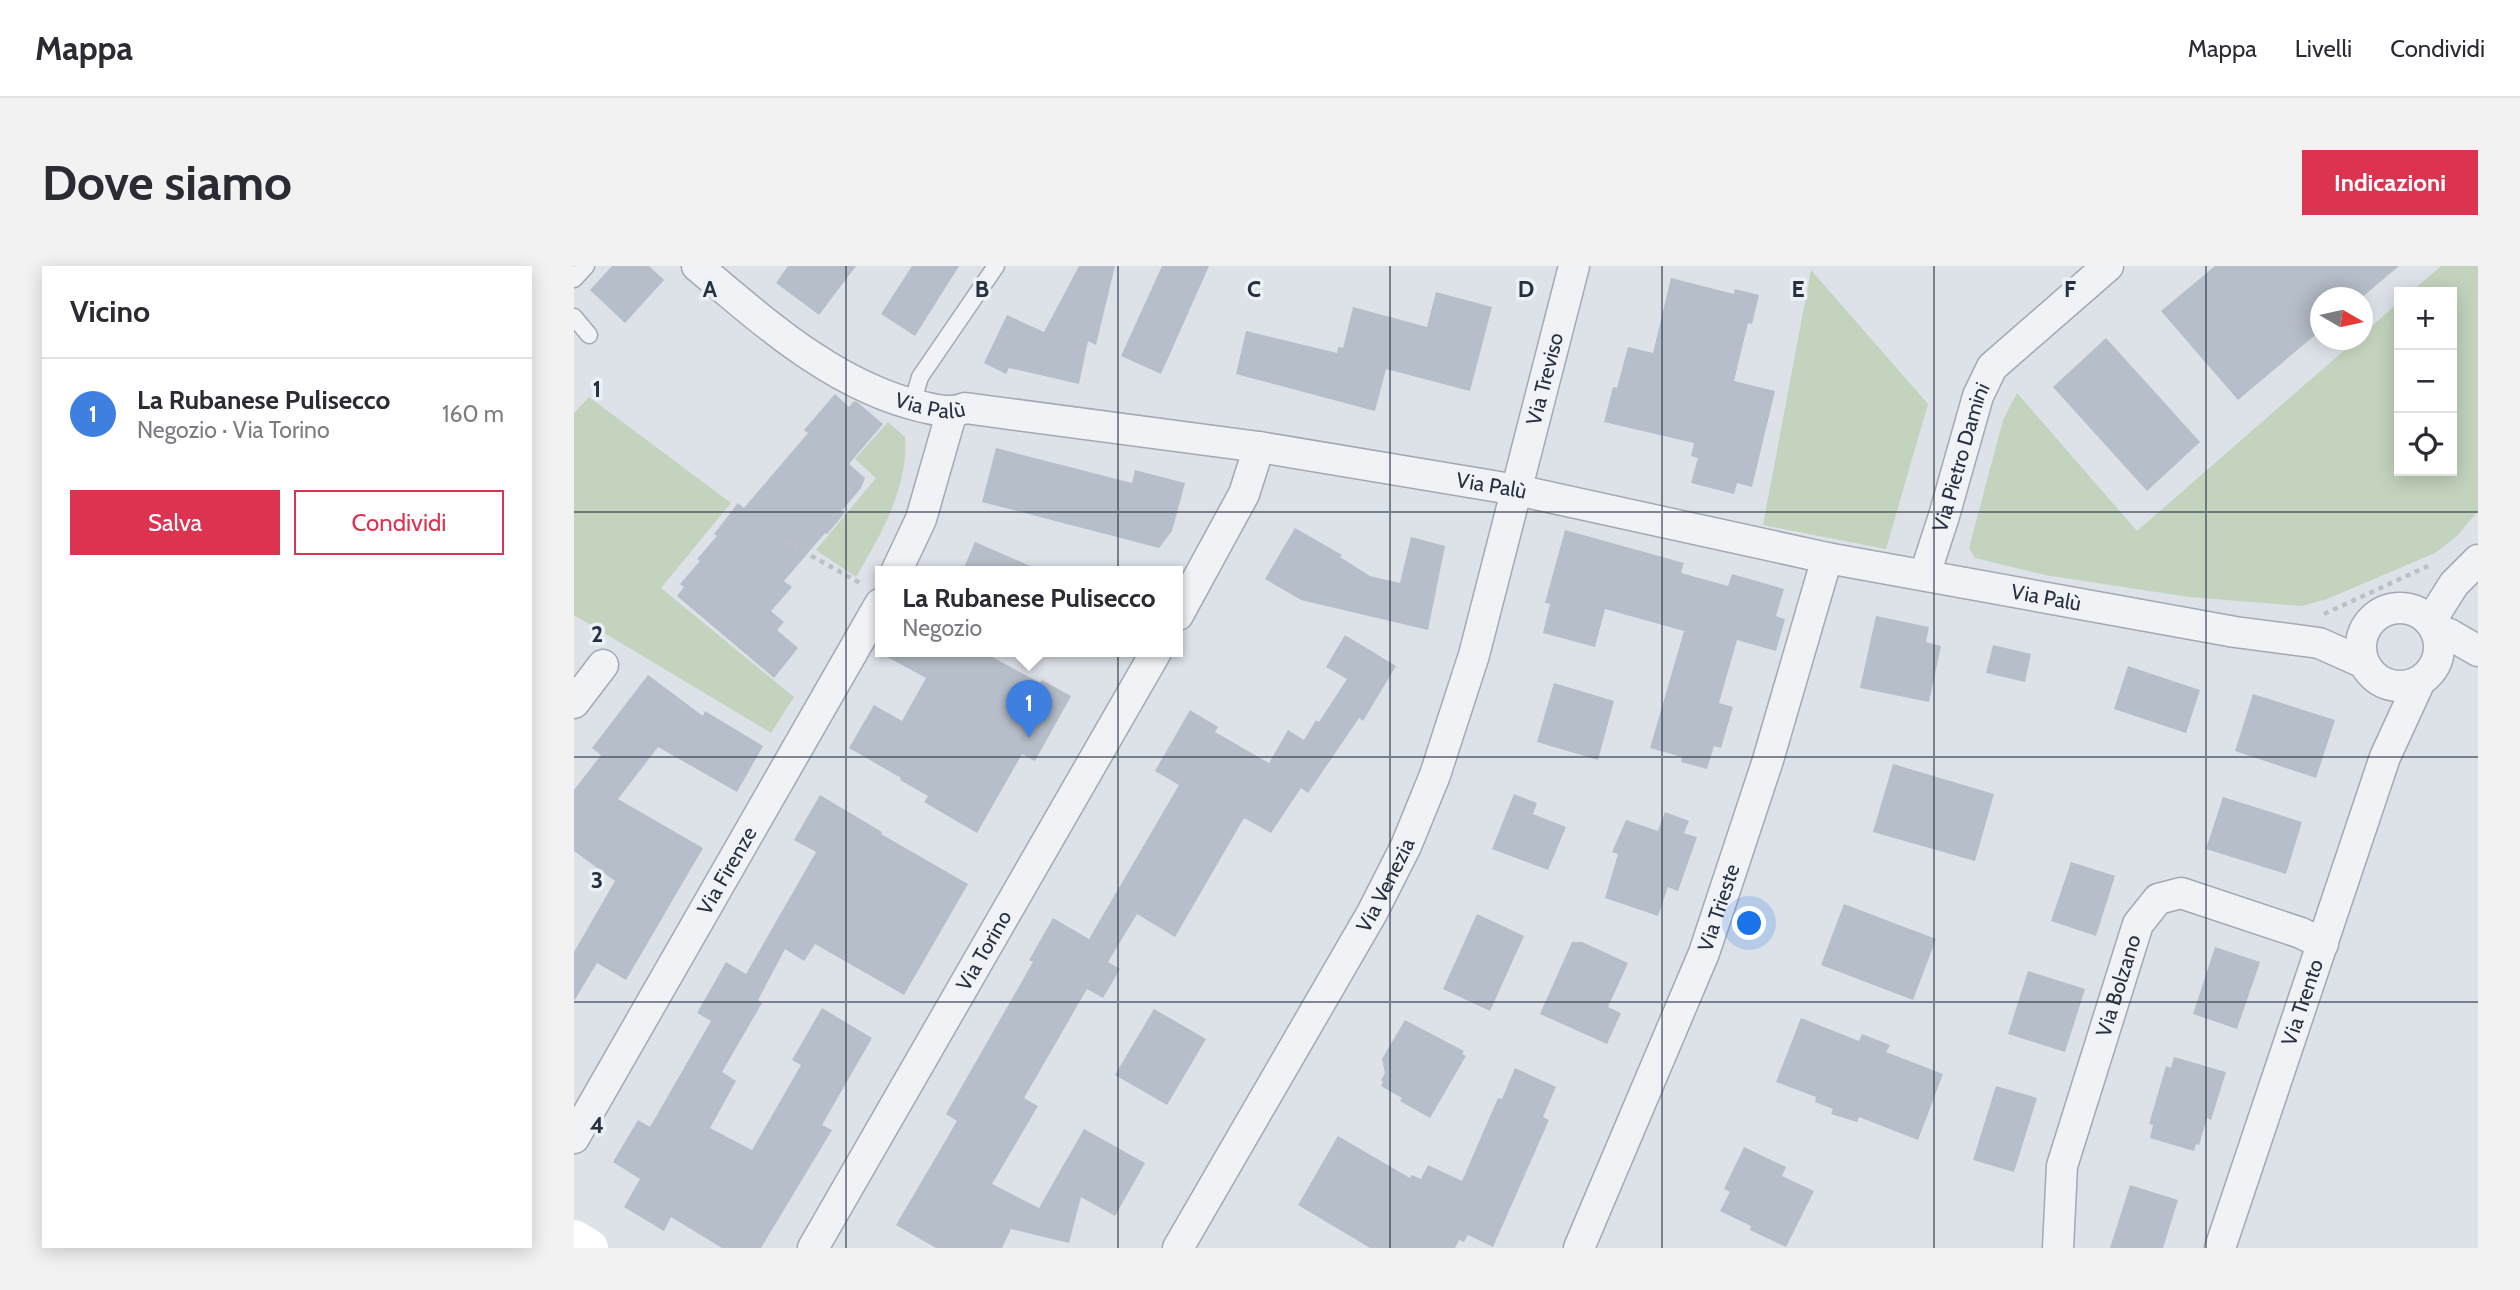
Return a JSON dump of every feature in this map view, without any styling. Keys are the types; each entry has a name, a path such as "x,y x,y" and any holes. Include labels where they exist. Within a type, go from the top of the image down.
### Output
{"street":[{"name":"Via Palù","path":"697,266 785,339 849,378 899,401 912,404 955,412 964,408 1259,447 1517,490 1827,558 2235,632 2315,643 2400,686 2462,659 2478,662"},
{"name":"Via Treviso","path":"1517,490 1574,266"},
{"name":"Via Pietro Damini","path":"1925,574 1978,396 1992,368 2108,266"},
{"path":"899,566 921,519 950,418 955,412"},
{"path":"1183,606 1244,494 1259,447"},
{"name":"Via Venezia","path":"1178,1248 1371,913 1406,846 1435,775 1474,655 1517,490"},
{"name":"Via Trieste","path":"1579,1248 1704,953 1768,760 1827,558"},
{"path":"2428,672 2439,652 2433,626 2454,584 2478,560"},
{"path":"2315,643 2454,584"},
{"name":"Via Firenze","path":"574,1138 873,596"},
{"path":"2398,608 2410,609 2433,626 2478,651"},
{"path":"2371,620 2361,640 2372,672"},
{"name":"Via Torino","path":"813,1248 1153,657"},
{"path":"574,703 604,665"},
{"name":"Via Trento","path":"2372,672 2385,757"},
{"name":"Via Trento","path":"2220,1248 2385,757 2428,672"},
{"name":"Via Bolzano","path":"2058,1248 2062,1166 2138,924 2158,899 2181,893 2301,933 2323,944"},
{"path":"574,1239 589,1248"}],"lane":[{"path":"574,279 586,266"},
{"path":"912,404 920,377 996,266"},
{"path":"574,317 589,335"}],"path":[{"path":"785,541 873,596"},
{"path":"2315,643 2322,615 2429,566"}],"green space":[{"path":"2441,266 2478,266 2478,511 2457,536 2435,553 2327,599 2302,606 2189,597 2045,575 1975,558 1969,548 2003,420 2017,393 2137,531 2345,350 2373,350 2373,325 2394,306 2394,476 2457,476 2457,287 2417,287"},
{"path":"1811,270 1928,404 1886,549 1763,525"},
{"path":"589,397 731,503 661,588 794,697 771,733 574,615 574,413"},
{"path":"888,422 905,437 902,474 898,492 883,528 856,577 816,550 876,478 855,459"}],"building":[{"path":"612,266 649,266 664,280 625,323 590,290"},
{"path":"788,266 856,266 819,315 776,283"},
{"path":"912,266 959,266 915,336 881,314"},
{"path":"1079,266 1115,266 1096,345 1088,341 1079,384 1009,368 1006,374 984,363 1007,315 1044,332"},
{"path":"1162,266 1209,266 1161,374 1121,356"},
{"path":"2215,266 2399,266 2373,288 2310,287 2310,339 2238,400 2161,311"},
{"path":"1671,278 1734,294 1735,289 1759,295 1752,324 1748,323 1734,381 1775,391 1752,487 1737,483 1734,494 1691,483 1698,458 1691,456 1694,443 1604,422 1628,347 1653,353"},
{"path":"1436,292 1492,307 1470,391 1386,369 1375,411 1236,374 1246,331 1337,353 1338,347 1343,348 1353,307 1427,327"},
{"path":"2106,338 2200,442 2147,491 2053,387"},
{"path":"835,394 849,407 854,401 857,402 883,424 849,464 865,478 861,488 841,512 844,514 784,581 792,587 771,611 784,622 777,630 798,648 774,678 677,596 684,587 680,584 700,561 697,559 717,536 714,534 738,503 744,508 808,433 804,430"},
{"path":"996,448 1132,483 1135,470 1185,483 1172,531 1159,548 982,502"},
{"path":"1295,528 1342,555 1340,557 1370,576 1400,583 1411,537 1445,546 1428,630 1301,600 1265,579"},
{"path":"1565,530 1684,563 1681,573 1728,586 1732,574 1784,589 1776,616 1785,619 1776,651 1737,640 1719,703 1733,707 1721,748 1714,746 1707,769 1681,762 1682,757 1650,748 1684,631 1605,609 1595,647 1543,633 1550,604 1545,603"},
{"path":"975,542 1030,566 965,566"},
{"path":"1876,616 1929,627 1926,642 1941,646 1929,702 1860,688"},
{"path":"1345,635 1396,666 1363,721 1359,718 1308,793 1301,788 1271,833 1244,818 1175,937 1137,914 1108,962 1120,969 1103,998 1087,989 1024,1098 1038,1106 992,1184 1039,1208 1084,1129 1145,1163 1115,1216 1081,1197 1069,1243 1011,1229 1002,1248 936,1248 896,1225 957,1121 946,1114 1033,962 1029,960 1053,918 1089,939 1179,785 1155,771 1190,710 1218,727 1215,732 1269,763 1288,730 1304,740 1347,679 1326,667"},
{"path":"1993,645 2031,654 2025,682 1986,673"},
{"path":"887,657 992,657 1071,696 1035,761 1022,754 977,833 924,802 928,796 900,780 901,778 849,748 874,705 902,721 926,678"},
{"path":"2128,666 2200,690 2186,733 2114,709"},
{"path":"648,675 703,716 705,711 763,746 737,792 658,747 618,799 703,848 626,980 597,963 574,1001 574,952 615,881 574,851 574,790 601,755 592,748"},
{"path":"1554,683 1614,701 1598,760 1537,742"},
{"path":"2253,694 2335,720 2316,778 2235,751"},
{"path":"1893,764 1994,794 1975,861 1873,832"},
{"path":"1514,794 1537,803 1533,814 1566,827 1548,870 1492,849"},
{"path":"820,795 968,884 904,995 815,944 804,961 785,949 758,1000 762,1003 722,1072 736,1081 710,1128 752,1150 801,1065 792,1060 822,1008 872,1038 822,1125 832,1130 761,1248 722,1248 671,1217 664,1231 624,1207 640,1179 613,1162 638,1120 650,1127 711,1021 697,1013 726,962 746,974 816,852 794,840"},
{"path":"2223,797 2302,822 2286,874 2206,849"},
{"path":"1665,812 1689,821 1684,833 1697,837 1678,891 1668,887 1658,916 1605,898 1618,854 1612,852 1626,820 1658,831"},
{"path":"2071,862 2115,876 2096,936 2051,921"},
{"path":"1844,904 1936,939 1913,1000 1821,965"},
{"path":"1477,914 1524,936 1490,1011 1443,989"},
{"path":"1572,942 1582,942 1628,963 1608,1007 1621,1013 1607,1044 1540,1014"},
{"path":"2215,947 2260,962 2237,1029 2193,1014"},
{"path":"2028,971 2085,989 2065,1052 2008,1034"},
{"path":"1154,1009 1206,1039 1167,1105 1115,1075"},
{"path":"1801,1018 1859,1041 1862,1034 1890,1045 1886,1052 1943,1074 1918,1140 1859,1117 1857,1122 1831,1114 1833,1109 1815,1102 1816,1097 1776,1082"},
{"path":"1405,1020 1464,1051 1462,1054 1466,1056 1430,1118 1400,1101 1402,1098 1381,1086 1385,1073 1382,1059"},
{"path":"2174,1057 2226,1072 2211,1120 2207,1118 2199,1145 2196,1144 2194,1151 2150,1138 2153,1125 2149,1124 2166,1066 2171,1068"},
{"path":"1515,1068 1556,1087 1543,1117 1549,1120 1493,1247 1468,1235 1464,1242 1459,1240 1455,1248 1370,1248 1298,1205 1338,1136 1410,1178 1412,1175 1421,1179 1428,1165 1462,1181 1498,1098 1502,1099"},
{"path":"1996,1086 2037,1098 2014,1172 1973,1160"},
{"path":"1744,1147 1786,1167 1782,1176 1814,1191 1786,1247 1750,1230 1751,1226 1720,1211 1730,1192 1724,1189"},
{"path":"2130,1185 2178,1200 2163,1248 2110,1248"}],"place":[{"name":"La Rubanese Pulisecco","path":"1029,738"}]}
